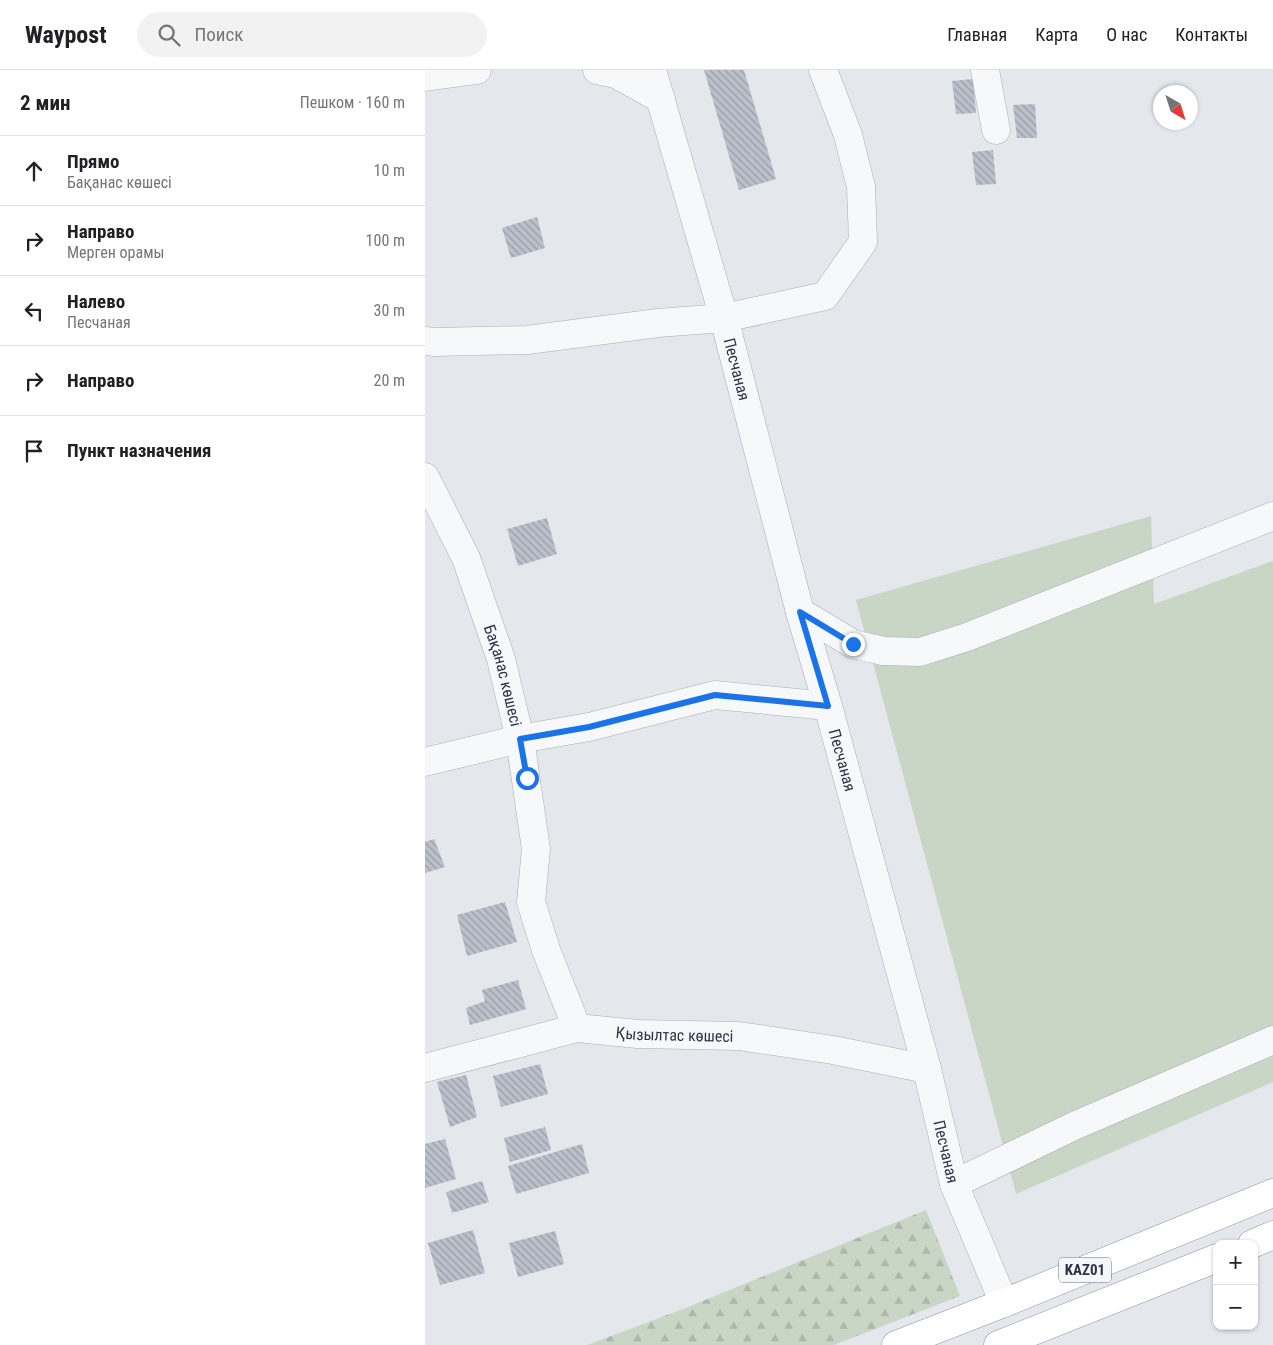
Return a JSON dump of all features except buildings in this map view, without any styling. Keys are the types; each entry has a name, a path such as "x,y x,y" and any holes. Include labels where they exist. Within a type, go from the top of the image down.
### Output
{"highway":[{"name":"KАZ01","path":"896,1345 1273,1193"},
{"path":"1258,1241 1273,1235"},
{"name":"KАZ01","path":"998,1345 1213,1260"}],"street":[{"path":"425,77 477,70"},
{"path":"597,70 616,74 661,99"},
{"name":"Песчаная","path":"652,70 724,318 800,612 828,706 927,1069 955,1184 1004,1303"},
{"path":"425,340 435,342 527,340 658,323 724,318 825,296 863,242 861,187 847,135 823,70"},
{"path":"985,70 996,130"},
{"name":"Бақанас көшесі","path":"425,477 466,558 501,659 520,739 536,849 531,902 546,950 577,1028"},
{"path":"800,612 853,644 883,651 920,652 967,638 1273,516"},
{"path":"425,762 520,739 589,727 715,695 828,706"},
{"name":"Қызылтас көшесі","path":"425,1068 577,1028 637,1034 739,1036 833,1050 927,1069"},
{"path":"955,1184 1075,1126 1273,1040"}],"green space":[{"path":"1151,516 1154,604 1273,561 1273,1082 1016,1194 856,600"},
{"path":"926,1210 960,1296 834,1345 587,1345 683,1309"}],"route":[{"path":"527,778 520,739 589,727 715,695 828,706 800,612 853,644"}]}
